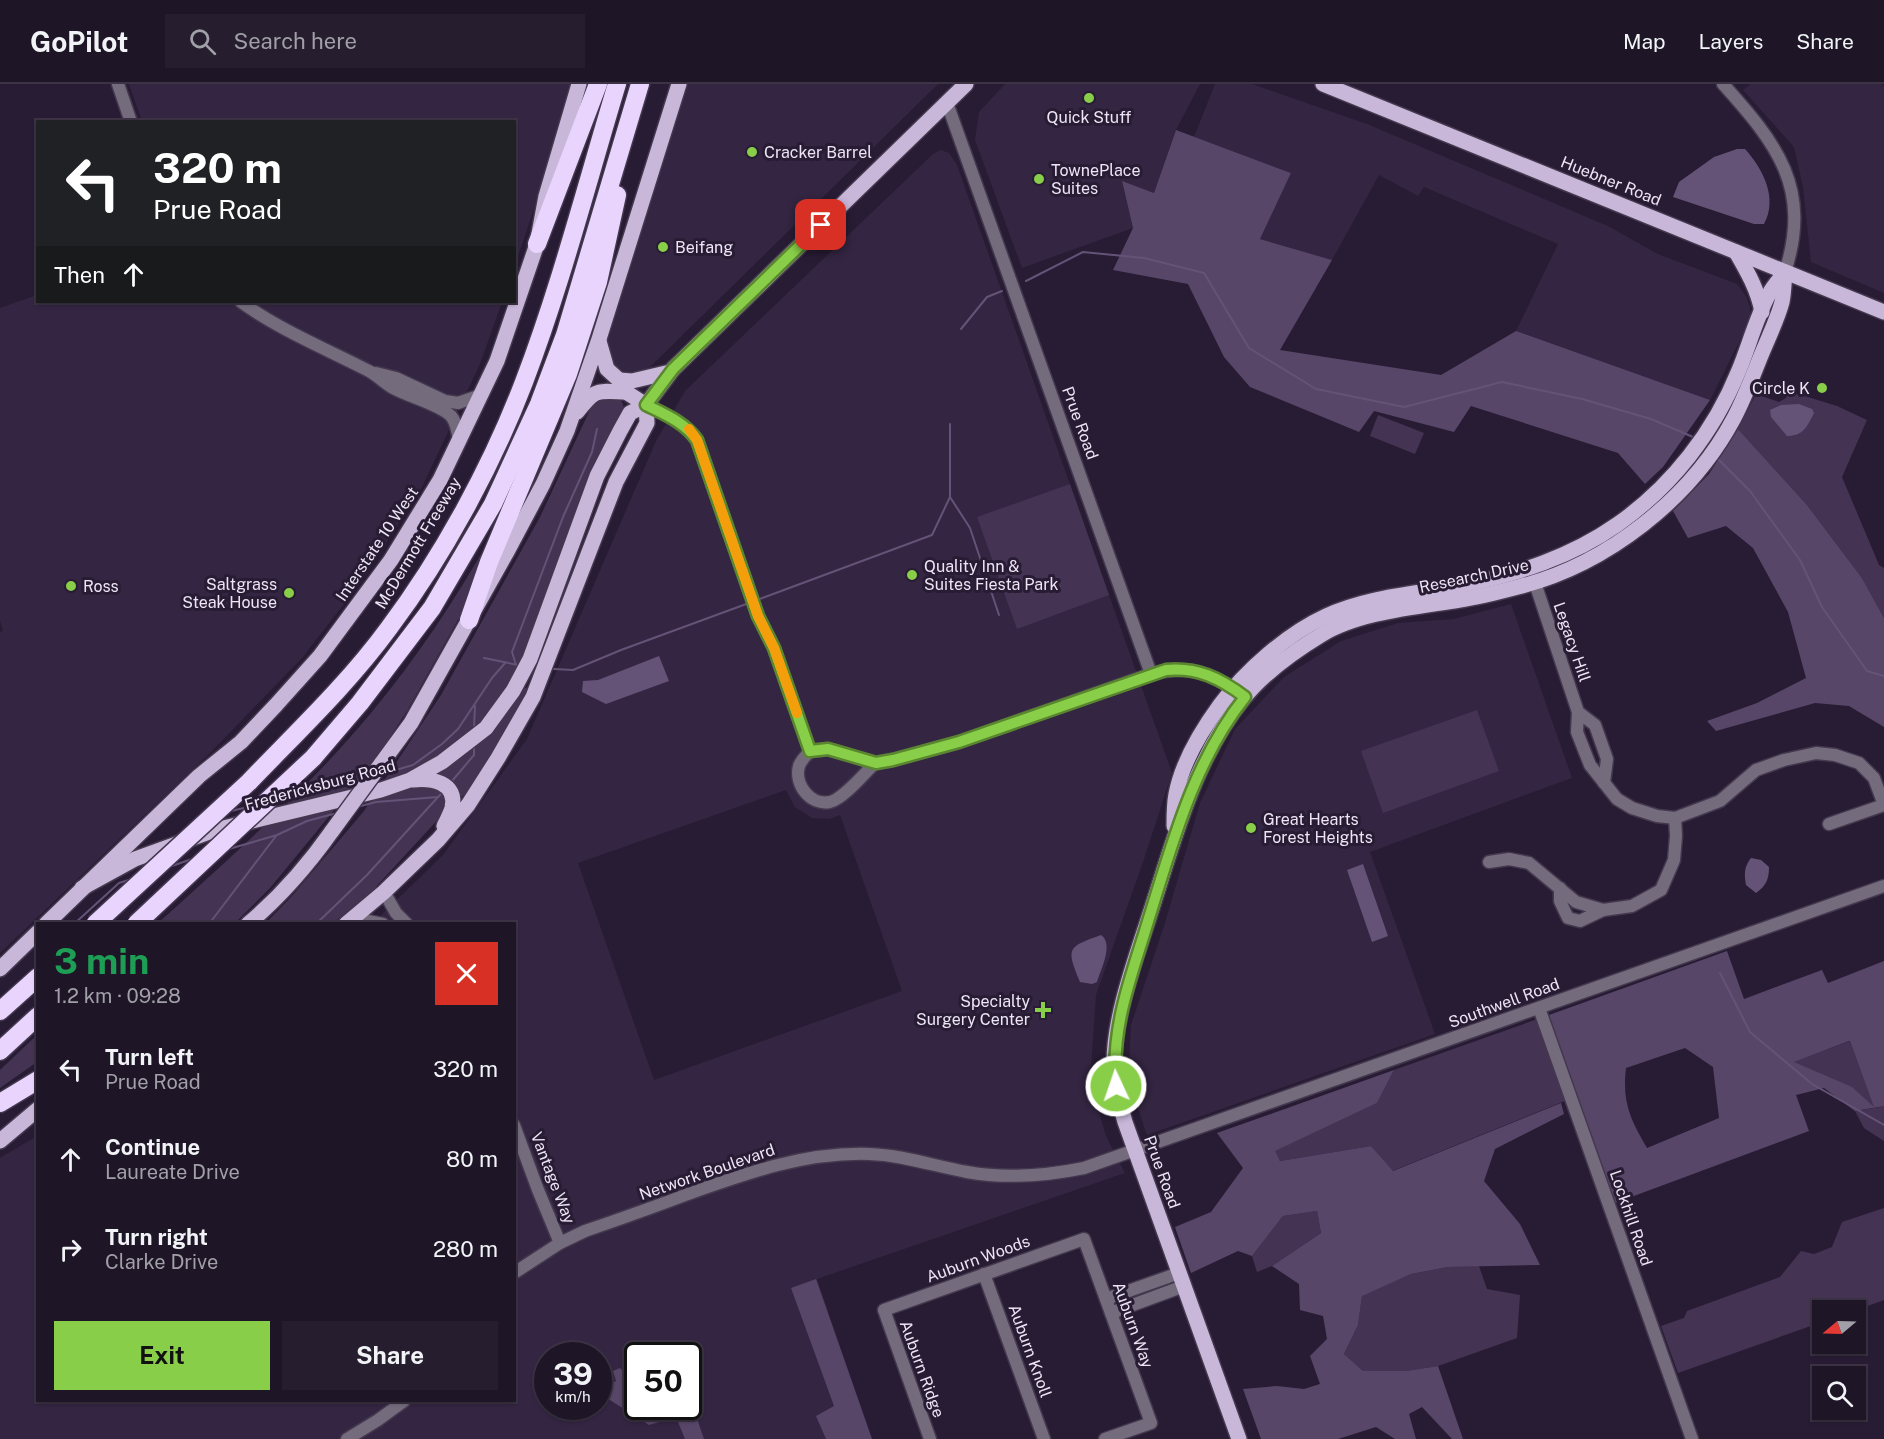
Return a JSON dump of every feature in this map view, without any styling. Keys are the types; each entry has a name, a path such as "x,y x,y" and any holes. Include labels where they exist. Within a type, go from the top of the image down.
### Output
{"highway":[{"path":"537,244 598,84"},
{"name":"McDermott Freeway","path":"97,922 249,782 350,676 390,628 432,564 472,495 500,440 540,339 617,84"},
{"path":"138,922 313,758 360,703 432,608 493,504 539,404 565,335 640,84"},
{"path":"469,620 493,552 568,374 598,282 612,228 632,111"},
{"path":"0,1011 36,979"},
{"path":"0,1051 36,1018"},
{"path":"0,1103 36,1081"}],"main road":[{"name":"Interstate 10 West","path":"48,922 200,776 241,742 320,656 391,560 440,480 481,395 511,323 537,244 546,196 579,84"},
{"path":"250,922 315,854 411,723 543,484 570,422 679,84"},
{"name":"Fredericksburg Road","path":"82,888 135,859 215,830 410,780 442,762 486,728 513,691 530,659 597,476 630,413 646,405 670,372 966,84"},
{"name":"Huebner Road","path":"1323,84 1884,312"},
{"path":"1736,252 1754,285 1762,312"},
{"name":"Research Drive","path":"1239,692 1268,655 1303,629 1326,616 1359,603 1457,586 1530,568 1571,552 1604,533 1651,498 1683,465 1701,442 1720,411 1739,372 1769,294 1785,272"},
{"name":"Research Drive","path":"1239,692 1324,633 1364,618 1535,583 1578,566 1626,537 1661,509 1695,475 1734,419 1782,301 1785,272"},
{"path":"598,339 607,369 646,405"},
{"path":"570,422 590,396 599,391 670,372"},
{"name":"Fredericksburg Road","path":"350,921 438,840 468,805 498,758 533,696 616,482 647,423 646,405"},
{"path":"1457,586 1468,589 1521,578 1535,583 1537,575 1545,569 1598,540 1604,533"},
{"path":"1324,633 1333,622 1367,607 1376,600 1384,602 1444,595 1453,601"},
{"name":"Prue Road","path":"1239,692 1228,719 1206,756 1173,842 1122,1008 1115,1047 1116,1086 1125,1122 1239,1439"},
{"path":"410,780 435,780 441,782 449,790 453,806 438,840"},
{"path":"0,969 36,934"},
{"path":"0,1142 36,1110"},
{"path":"0,1142 36,1122"}],"street":[{"path":"118,84 130,120"},
{"name":"Research Drive","path":"1723,84 1765,133 1787,177 1793,200 1795,225 1792,249 1785,272"},
{"name":"Prue Road","path":"947,103 1151,674"},
{"path":"243,303 283,328 370,371 392,387 442,410 451,416 455,423 459,442"},
{"path":"370,371 396,378 446,401 458,403 481,395"},
{"path":"646,405 681,423 697,440 755,608 774,648 810,751"},
{"name":"Legacy Hill","path":"1535,583 1578,711 1578,732 1587,758 1617,799 1632,808 1658,816 1675,818"},
{"path":"876,763 828,749 810,751 800,763 798,773 804,792 813,800 823,803 832,802 843,795 876,763 959,742 1151,674 1178,669 1192,670 1222,680 1239,692"},
{"name":"Legacy Hill","path":"1578,711 1595,725 1607,759 1604,783"},
{"path":"1587,758 1604,752"},
{"path":"1560,888 1560,902 1568,918 1580,921 1603,910 1632,906 1661,890 1674,860 1675,818 1720,801 1756,770 1784,760 1816,753 1834,755 1859,763 1874,778 1884,805 1829,824"},
{"path":"1489,862 1509,859 1529,863 1576,902 1603,910"},
{"name":"Southwell Road","path":"1135,1152 1884,886"},
{"path":"384,892 396,913 405,922"},
{"name":"Lockhill Road","path":"1539,1008 1692,1439"},
{"name":"Vantage Way","path":"516,1130 560,1243"},
{"name":"Network Boulevard","path":"516,1272 560,1243 585,1231 758,1169 806,1158 870,1154 909,1158 966,1172 996,1176 1025,1176 1055,1174 1084,1168 1135,1152"},
{"name":"Auburn Woods","path":"884,1310 1084,1239"},
{"name":"Auburn Way","path":"1084,1239 1151,1423 1105,1439"},
{"name":"Auburn Knoll","path":"984,1274 1044,1439"},
{"path":"1106,1299 1137,1289 1182,1280"},
{"path":"1111,1313 1142,1301 1182,1280"},
{"path":"1137,1289 1142,1301"},
{"name":"Auburn Ridge","path":"884,1310 930,1439"},
{"path":"347,1439 403,1402"}],"shaded area":[{"path":"129,84 571,84 538,197 516,262 516,120 142,120"},
{"path":"688,84 938,84 649,368 636,374 625,375 616,370 610,361 607,353 608,340"},
{"path":"1005,84 1200,84 1176,130 1154,193 1122,182 1133,228 1022,268 975,140 979,112"},
{"path":"1215,84 1252,84 1367,124 1608,226 1658,254 1737,284 1746,296 1750,307 1750,320 1710,400 1516,331 1558,244 1424,187 1418,196 1379,175 1332,260 1260,239 1291,173 1194,137"},
{"path":"1751,84 1881,84 1884,86 1884,293 1811,262 1803,187 1794,147 1743,90"},
{"path":"1176,130 1291,173 1260,239 1332,260 1280,350 1441,375 1516,331 1710,400 1663,467 1645,484 1618,453 1471,406 1454,432 1374,411 1359,432 1250,387 1224,357 1188,284 1113,270 1133,228 1122,181 1154,193"},
{"path":"1737,149 1745,149 1763,175 1769,194 1768,214 1764,224 1754,224 1673,197 1679,182 1714,157"},
{"path":"941,150 949,153 957,165 1172,773 1096,995 1090,1081 1106,1136 1125,1173 817,1279 872,1439 0,1439 0,1158 36,1137 36,1402 516,1402 516,922 374,922 443,855 527,739 656,441 685,391 933,154","holes":["786,790 795,807 812,818 829,819 840,815 902,991 654,1080 578,863"]},
{"path":"36,295 36,303 502,303 480,364 422,487 361,582 302,658 211,752 0,953 0,633 3,630 0,621 0,308"},
{"path":"1788,391 1837,406 1867,420 1842,477 1879,565 1884,568 1884,618 1862,578 1807,505 1738,429 1756,394 1779,402 1786,398"},
{"path":"619,398 624,412 515,682 528,689 509,726 467,792 443,814 373,890 334,922 267,922 364,811 441,695 540,517 595,399"},
{"path":"1799,404 1812,409 1814,413 1804,430 1787,436 1771,417 1770,410 1781,405"},
{"path":"1378,415 1424,433 1415,454 1370,436"},
{"path":"1738,429 1807,505 1862,578 1884,618 1884,727 1849,706 1815,703 1716,731 1707,721 1757,703 1806,678 1788,612 1753,548 1726,526 1688,538 1673,511 1709,474"},
{"path":"1070,484 1109,595 1017,629 977,517"},
{"path":"492,535 469,600 407,711 373,763 270,888 236,922 159,922 321,769 371,713 404,671 436,627"},
{"path":"1511,604 1572,778 1370,852 1435,1034 1147,1135 1137,1106 1129,1063 1131,1025 1164,926 1200,803 1235,729 1284,677 1341,641 1398,623 1454,619"},
{"path":"659,656 669,681 606,704 582,692 583,681 598,680"},
{"path":"1477,710 1499,771 1383,813 1361,751"},
{"path":"1751,858 1761,860 1769,867 1766,882 1756,893 1746,885 1745,881 1746,868"},
{"path":"1363,864 1388,936 1372,942 1347,870"},
{"path":"1101,935 1105,939 1107,950 1097,982 1092,984 1080,982 1073,962 1072,950 1081,943"},
{"path":"1727,951 1744,999 1822,970 1828,983 1884,961 1884,1106 1855,1111 1824,1088 1796,1095 1809,1131 1615,1203 1549,1015","holes":["1850,1041 1874,1107 1852,1087 1794,1062","1685,1048 1713,1067 1719,1118 1647,1148 1636,1128 1626,1101 1626,1068"]},
{"path":"1549,1015 1577,1096 1392,1171 1371,1146 1280,1161 1274,1151 1377,1103 1394,1070"},
{"path":"36,1036 36,1063 0,1088 0,1070"},
{"path":"1850,1041 1875,1108 1884,1106 1884,1141 1864,1128 1855,1111 1874,1108 1852,1088 1793,1062"},
{"path":"1394,1070 1377,1103 1275,1151 1280,1161 1371,1146 1393,1171 1561,1103 1564,1114 1495,1149 1484,1181 1520,1224 1540,1265 1448,1267 1411,1274 1362,1296 1358,1325 1344,1354 1363,1371 1406,1371 1438,1366 1463,1439 1452,1439 1422,1407 1409,1414 1416,1439 1395,1439 1376,1427 1338,1439 1261,1439 1243,1389 1277,1386 1304,1389 1320,1384 1310,1356 1327,1339 1323,1316 1300,1310 1299,1284 1272,1266 1321,1233 1317,1211 1283,1216 1252,1256 1238,1251 1191,1273 1175,1227 1211,1212 1243,1168 1217,1133"},
{"path":"1884,1208 1884,1300 1866,1307 1866,1300 1812,1300 1812,1326 1678,1373 1661,1326 1684,1318 1687,1311 1780,1277 1801,1251 1814,1254 1832,1247 1842,1222"},
{"path":"1317,1211 1321,1233 1272,1266 1257,1272 1252,1256 1283,1216"},
{"path":"1479,1266 1487,1289 1520,1295 1517,1338 1438,1366 1406,1371 1363,1371 1344,1354 1358,1325 1362,1295 1411,1274 1448,1267"},
{"path":"816,1279 872,1439 826,1439 816,1416 834,1406 791,1288"},
{"path":"620,1368 624,1372 624,1409 612,1401 612,1383 616,1381 613,1371"},
{"path":"641,1420 666,1420 649,1425"},
{"path":"677,1420 698,1420 704,1439 685,1439"}],"waterway":[{"path":"1026,281 1083,252 1144,258 1204,273 1249,348 1316,389 1404,407 1502,382 1582,399 1651,419 1693,437"},
{"path":"961,329 987,297 1002,291"},
{"path":"757,600 932,535 950,497 950,424"},
{"path":"516,665 512,652 563,517 592,452 597,429"},
{"path":"1718,459 1750,491 1800,560 1822,607 1867,671 1884,676"},
{"path":"950,497 970,528 999,615"},
{"path":"554,669 573,670 749,603"},
{"path":"484,658 518,665"},
{"path":"382,774 413,765 442,744 458,729 492,678 505,663"},
{"path":"474,727 475,706"},
{"path":"452,781 474,755 474,747"},
{"path":"283,798 362,779"},
{"path":"357,807 376,802 438,797 442,793"},
{"path":"318,922 367,875 438,797"},
{"path":"231,811 248,807"},
{"path":"229,849 277,835 307,821 337,813"},
{"path":"211,922 276,836"},
{"path":"169,867 192,859"},
{"path":"76,922 119,883 132,879"},
{"path":"1720,973 1750,1032 1812,1084 1884,1125"}],"slow traffic":[{"path":"689,429 697,440 758,616 774,648 797,713"}],"place":[{"name":"Quick Stuff","path":"1089,98"},
{"name":"Cracker Barrel","path":"752,152"},
{"name":"TownePlace Suites","path":"1039,179"},
{"name":"Beifang","path":"663,247"},
{"name":"Circle K","path":"1822,388"},
{"name":"Quality Inn & Suites Fiesta Park","path":"912,575"},
{"name":"Ross","path":"71,586"},
{"name":"Saltgrass Steak House","path":"289,593"},
{"name":"Great Hearts Forest Heights","path":"1251,828"},
{"name":"Specialty Surgery Center","path":"1043,1010"}],"route":[{"path":"821,225 673,369 646,405 681,423 697,440 758,616 774,648 810,751 828,749 876,763 893,760 959,742 1166,670 1192,670 1204,673 1222,680 1245,697 1228,719 1206,756 1173,842 1117,1027 1114,1066 1116,1086"}]}
